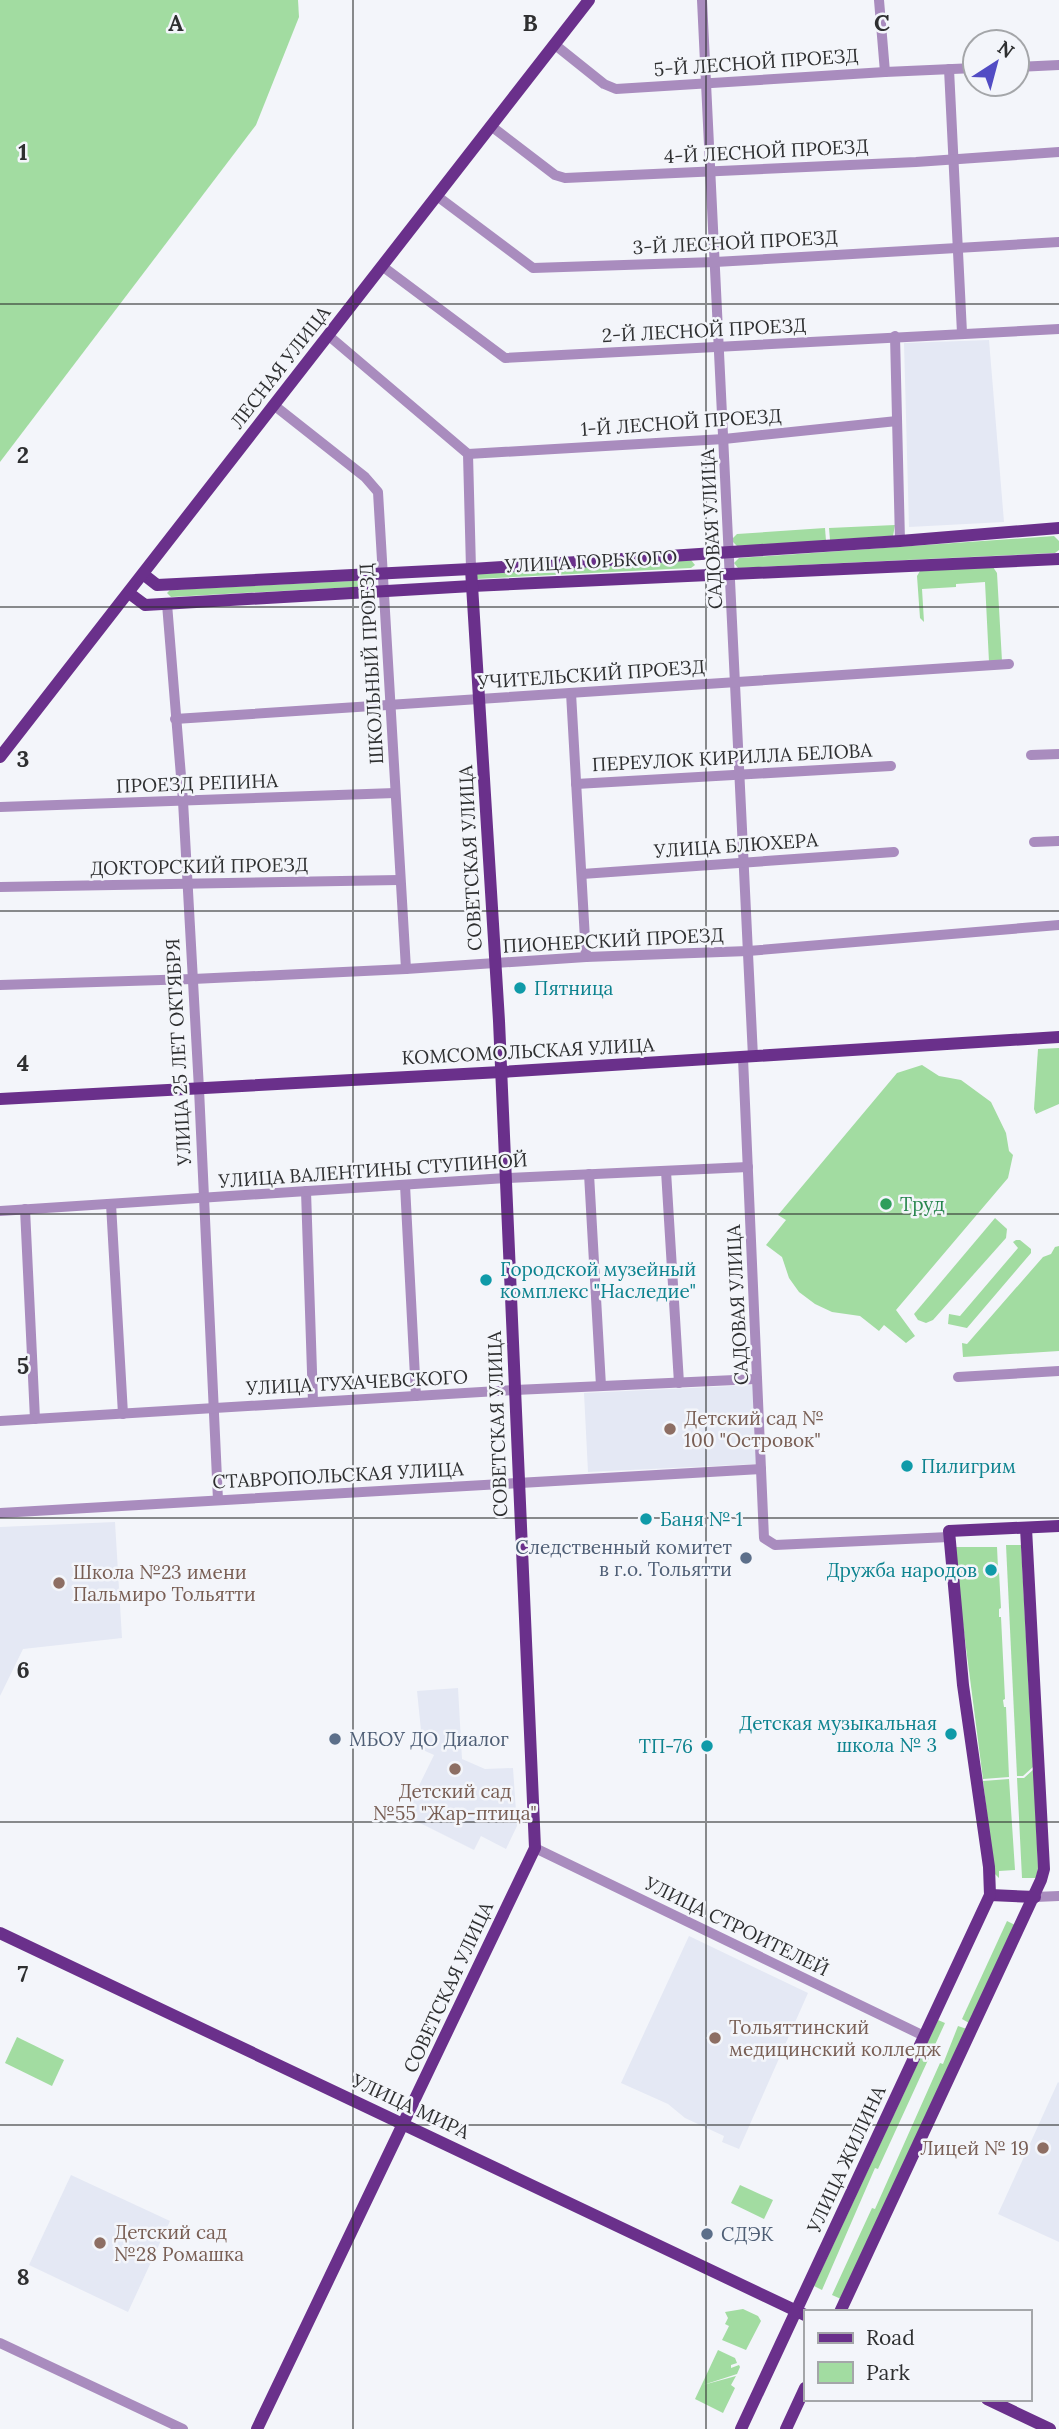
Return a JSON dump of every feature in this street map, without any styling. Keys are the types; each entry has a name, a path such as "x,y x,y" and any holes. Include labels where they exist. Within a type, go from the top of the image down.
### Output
{"main road":[{"name":"ЛЕСНАЯ УЛИЦА","path":"0,757 589,0"},
{"name":"УЛИЦА ГОРЬКОГО","path":"143,574 157,585 384,574 729,553 1059,528"},
{"name":"УЛИЦА ГОРЬКОГО","path":"129,593 145,605 472,586 1059,559"},
{"name":"СОВЕТСКАЯ УЛИЦА","path":"257,2429 535,1848 501,1072 471,569"},
{"name":"КОМСОМОЛЬСКАЯ УЛИЦА","path":"0,1100 1059,1037"},
{"path":"949,1534 1059,1526"},
{"path":"842,2310 977,2016 1035,1897 1044,1870 1026,1528"},
{"name":"УЛИЦА ЖИЛИНА","path":"741,2429 801,2313 990,1895 989,1867 964,1685 949,1534"},
{"path":"990,1895 1035,1897"},
{"name":"УЛИЦА МИРА","path":"0,1933 801,2313"},
{"path":"786,2429 804,2390"},
{"path":"991,2401 1051,2429"}],"street":[{"name":"САДОВАЯ УЛИЦА","path":"702,0 748,951 748,1167 764,1538 775,1545 949,1534"},
{"path":"879,0 885,72"},
{"name":"5-Й ЛЕСНОЙ ПРОЕЗД","path":"554,44 604,84 616,89 961,69"},
{"path":"1031,66 1059,65"},
{"path":"949,69 962,333"},
{"name":"4-Й ЛЕСНОЙ ПРОЕЗД","path":"491,126 555,175 565,178 953,160 1059,152"},
{"name":"3-Й ЛЕСНОЙ ПРОЕЗД","path":"437,196 533,268 715,262 1059,242"},
{"name":"2-Й ЛЕСНОЙ ПРОЕЗД","path":"382,266 505,358 1059,329"},
{"path":"329,336 468,454"},
{"path":"895,336 900,541"},
{"name":"ШКОЛЬНЫЙ ПРОЕЗД","path":"275,405 365,477 378,492 406,969"},
{"name":"1-Й ЛЕСНОЙ ПРОЕЗД","path":"468,454 724,439 897,421"},
{"name":"СОВЕТСКАЯ УЛИЦА","path":"468,454 471,569"},
{"name":"УЛИЦА 25 ЛЕТ ОКТЯБРЯ","path":"167,604 183,801 200,1089 218,1500"},
{"name":"УЧИТЕЛЬСКИЙ ПРОЕЗД","path":"175,719 1009,664"},
{"path":"571,693 586,957"},
{"path":"1031,755 1059,754"},
{"name":"ПЕРЕУЛОК КИРИЛЛА БЕЛОВА","path":"576,784 891,766"},
{"name":"ПРОЕЗД РЕПИНА","path":"0,807 395,793"},
{"path":"1034,842 1059,841"},
{"name":"УЛИЦА БЛЮХЕРА","path":"582,874 894,852"},
{"name":"ДОКТОРСКИЙ ПРОЕЗД","path":"0,887 399,880"},
{"name":"ПИОНЕРСКИЙ ПРОЕЗД","path":"0,985 193,979 586,957 748,951 1059,925"},
{"name":"УЛИЦА ВАЛЕНТИНЫ СТУПИНОЙ","path":"0,1211 506,1178 748,1167"},
{"path":"666,1171 678,1383"},
{"path":"589,1174 601,1386"},
{"path":"405,1185 416,1396"},
{"path":"306,1191 313,1402"},
{"path":"111,1204 123,1414"},
{"path":"25,1209 35,1419"},
{"path":"958,1377 1059,1371"},
{"name":"УЛИЦА ТУХАЧЕВСКОГО","path":"0,1421 515,1390 757,1379"},
{"name":"СТАВРОПОЛЬСКАЯ УЛИЦА","path":"0,1513 761,1469"},
{"name":"УЛИЦА СТРОИТЕЛЕЙ","path":"535,1848 924,2036"},
{"path":"1035,1897 1059,1896"},
{"path":"0,2343 183,2429"}],"shaded area":[{"path":"989,340 1004,522 909,527 904,343"},
{"name":"Детский сад № 100 \"Островок\"","path":"753,1385 756,1464 588,1472 584,1393"},
{"name":"Школа №23 имени Пальмиро Тольятти","path":"115,1522 122,1638 23,1649 0,1696 0,1527"},
{"name":"Детский сад №55 \"Жар-птица\"","path":"458,1688 462,1759 485,1769 513,1768 517,1826 506,1849 481,1836 474,1850 414,1820 411,1802 434,1755 423,1750 417,1691"},
{"name":"Тольяттинский медицинский колледж","path":"689,1936 808,1993 739,2149 722,2142 724,2136 685,2118 668,2104 621,2083"},
{"name":"Лицей № 19","path":"1059,2083 1059,2242 998,2214"},
{"name":"Детский сад №28 Ромашка","path":"71,2175 170,2221 128,2312 29,2265"}],"green space":[{"path":"0,0 298,0 299,17 256,125 0,462"},
{"path":"895,525 893,536 830,540 829,528"},
{"path":"825,528 826,541 737,546 733,542 737,534"},
{"path":"1054,536 1059,541 1059,550 1055,553 738,568 734,563 739,558"},
{"path":"691,560 695,565 691,568 476,579 476,574"},
{"path":"993,567 997,573 1002,661 989,662 985,582 922,589 924,622 920,618 917,576 920,571"},
{"path":"372,580 371,586 171,597 167,593 170,590"},
{"path":"1059,1048 1059,1104 1036,1114 1034,1109 1038,1049"},
{"name":"Труд","path":"922,1065 939,1076 961,1080 991,1102 1006,1133 1009,1151 1013,1155 1008,1178 896,1310 915,1336 906,1343 884,1325 879,1331 860,1316 832,1312 815,1304 799,1292 789,1278 782,1257 766,1245 786,1220 778,1215 897,1073"},
{"path":"995,1218 1007,1229 1006,1238 933,1320 926,1323 918,1320 914,1314"},
{"path":"1016,1240 1031,1249 1031,1253 967,1328 948,1324 949,1314 960,1316 1018,1248 1013,1242"},
{"path":"1059,1246 1059,1351 963,1357 962,1343 967,1344 1043,1257"},
{"path":"1006,1545 1021,1545 1033,1767 1023,1776 1017,1776"},
{"path":"953,1547 997,1547 998,1568 993,1568 992,1563 986,1564 986,1577 993,1577 993,1572 999,1572 1003,1700 1006,1707 1009,1777 983,1779"},
{"path":"1034,1769 1038,1868 1036,1878 1022,1878 1017,1778 1024,1778"},
{"path":"1009,1779 1015,1870 999,1871 999,1878 994,1873 983,1781"},
{"path":"1007,1921 1015,1925 969,2023 962,2019"},
{"path":"938,2020 945,2023 878,2169 875,2168 822,2290 814,2286"},
{"path":"958,2026 967,2029 841,2299 832,2295 872,2208 875,2209 940,2063 943,2064"},
{"path":"17,2037 64,2060 52,2086 5,2063"},
{"path":"740,2185 773,2200 764,2219 731,2203"},
{"path":"743,2309 758,2316 761,2321 746,2350 722,2340 729,2326 725,2324 728,2318 725,2312"},
{"path":"718,2350 735,2358 737,2363 731,2365 731,2368 740,2367 737,2374 703,2385 736,2376 731,2385 735,2388 723,2413 695,2399"}],"place":[{"name":"Пятница","path":"520,988"},
{"name":"Труд","path":"886,1204"},
{"name":"Городской музейный комплекс \"Наследие\"","path":"486,1280"},
{"name":"Детский сад № 100 \"Островок\"","path":"670,1429"},
{"name":"Пилигрим","path":"907,1466"},
{"name":"Баня № 1","path":"646,1519"},
{"name":"Следственный комитет в г.о. Тольятти","path":"746,1558"},
{"name":"Дружба народов","path":"991,1570"},
{"name":"Школа №23 имени Пальмиро Тольятти","path":"59,1583"},
{"name":"Детская музыкальная школа № 3","path":"951,1734"},
{"name":"МБОУ ДО Диалог","path":"335,1739"},
{"name":"ТП-76","path":"707,1746"},
{"name":"Детский сад №55 \"Жар-птица\"","path":"455,1769"},
{"name":"Тольяттинский медицинский колледж","path":"715,2038"},
{"name":"Лицей № 19","path":"1043,2148"},
{"name":"СДЭК","path":"707,2234"},
{"name":"Детский сад №28 Ромашка","path":"100,2243"}]}
